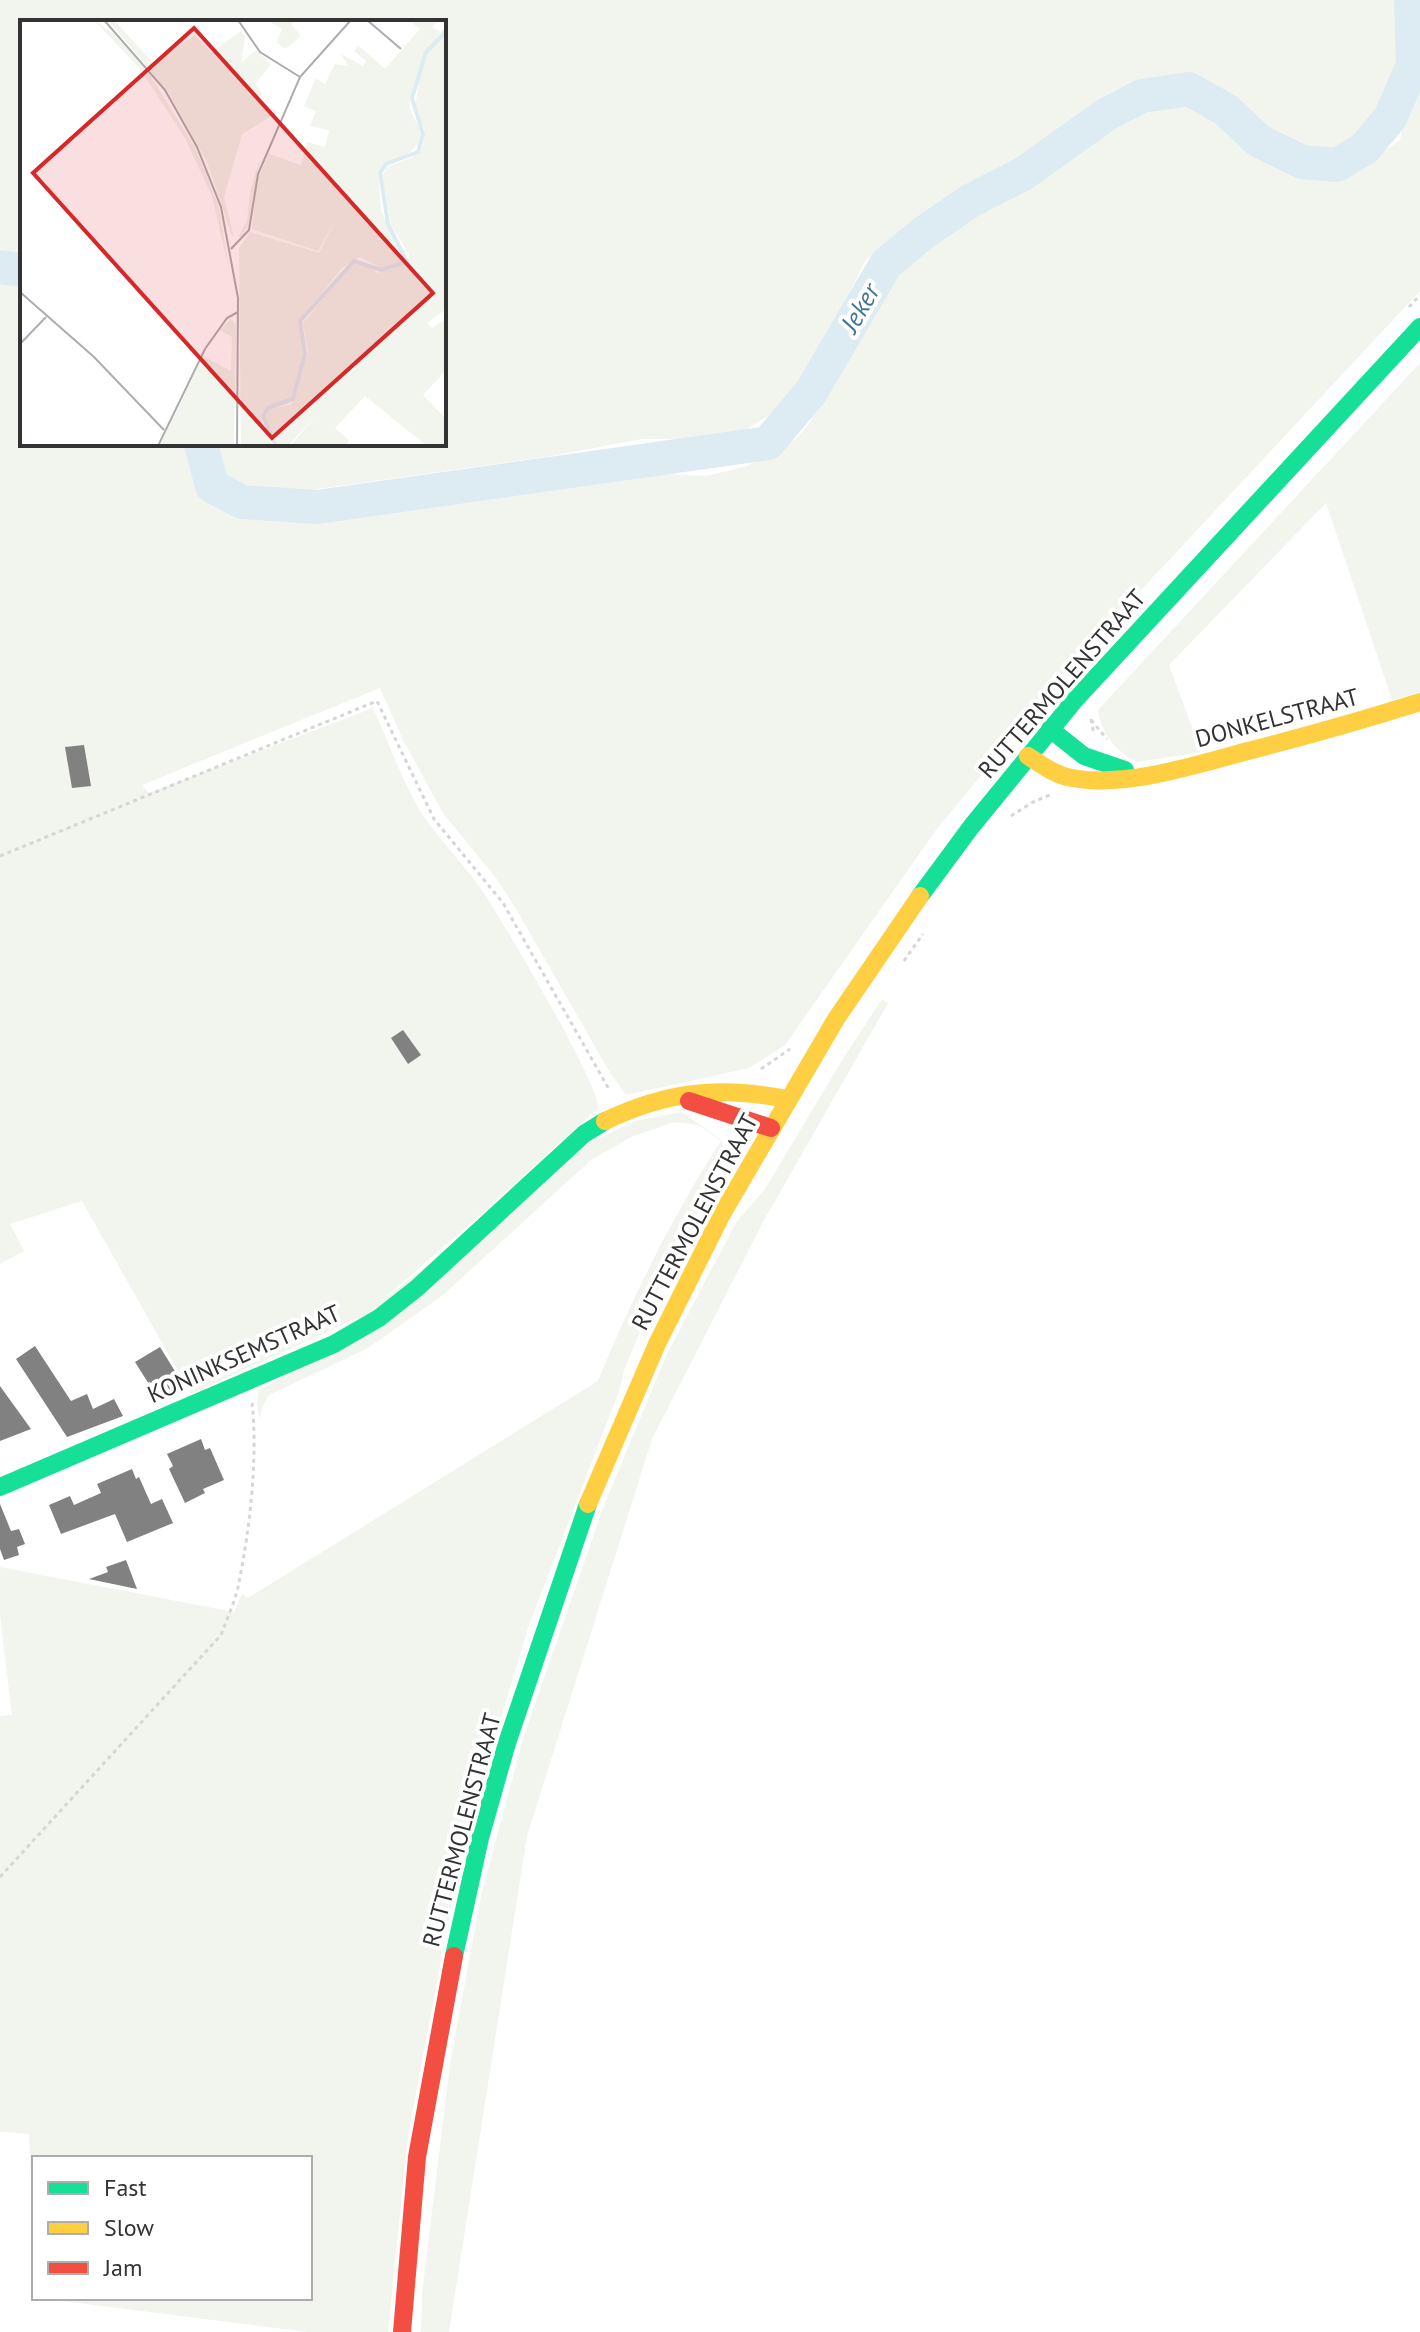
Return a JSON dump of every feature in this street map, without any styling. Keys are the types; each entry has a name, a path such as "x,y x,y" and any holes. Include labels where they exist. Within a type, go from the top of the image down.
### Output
{"main road":[{"name":"RUTTERMOLENSTRAAT","path":"402,2332 417,2157 458,1933 480,1838 507,1743 587,1507 657,1344 715,1227 787,1099 891,935 971,827 1074,701 1420,327"},
{"name":"DONKELSTRAAT","path":"1028,756 1050,771 1072,778 1115,780 1219,759 1420,702"},
{"name":"DONKELSTRAAT","path":"1050,729 1077,754 1094,762 1145,773"},
{"name":"KONINKSEMSTRAAT","path":"0,1487 334,1344 379,1318 417,1288 584,1134 622,1111 706,1091 746,1091 787,1099"},
{"name":"KONINKSEMSTRAAT","path":"681,1099 771,1128"}],"path":[{"path":"0,856 377,701 434,819 503,903 622,1111"},
{"path":"1074,701 1114,748"},
{"path":"0,1877 221,1635 239,1584 253,1482 255,1422 250,1379"}],"shaded area":[{"path":"0,0 1399,0 1406,64 1384,112 1360,142 1334,155 1307,154 1280,144 1218,93 1189,80 1144,86 1110,101 1044,145 899,232 865,261 817,359 786,405 747,429 682,439 642,439 546,457 296,492 248,491 229,484 217,465 217,446 446,446 446,20 20,20 20,255 0,249"},
{"path":"1420,87 1420,291 1115,618 1024,724 936,830 785,1045 749,1068 626,1095 609,1071 515,907 496,878 443,813 404,742 380,688 142,785 149,793 373,708 415,802 483,892 509,934 568,1037 595,1094 598,1108 366,1314 191,1394 82,1201 10,1224 24,1251 0,1264 0,275 12,269 20,271 20,446 188,446 193,481 198,492 210,501 282,520 326,522 651,473 707,476 747,466 771,454 796,439 810,423 869,306 888,277 931,240 1019,188 1144,105 1192,97 1271,159 1291,170 1313,175 1337,174 1369,162 1400,140 1405,115"},
{"path":"1420,363 1420,692 1392,700 1326,503 1169,665 1201,752 1138,762 1123,753 1106,734 1098,710"},
{"path":"882,999 888,1003 763,1222 652,1439 527,1836 449,2332 421,2332 422,2294 450,2064 481,1896 523,1739 603,1508 667,1354 737,1221 765,1189"},
{"path":"682,1112 721,1140 726,1158 651,1304 624,1371 529,1625 473,1811 454,1891 408,2136 388,2332 308,2332 55,2300 312,2300 312,2156 32,2156 32,2202 29,2134 0,2132 0,1716 12,1715 0,1616 0,1567 234,1612 242,1594 248,1598 598,1381 654,1258 721,1141 698,1125 674,1122 631,1137 591,1160 443,1295 368,1348 269,1395 262,1407 260,1420 257,1405 259,1390 278,1380 586,1145 635,1121"}],"building":[{"path":"84,745 91,786 72,788 65,747"},
{"path":"403,1030 421,1055 408,1064 391,1038"},
{"path":"35,1346 71,1401 87,1394 93,1409 114,1399 123,1416 67,1437 16,1359"},
{"path":"160,1347 186,1389 159,1400 135,1362"},
{"path":"0,1386 31,1429 0,1441"},
{"path":"201,1439 205,1450 210,1448 224,1480 203,1489 205,1493 185,1503 169,1469 173,1466 167,1454"},
{"path":"132,1469 151,1504 162,1499 173,1523 127,1542 115,1514 61,1534 49,1505 70,1496 74,1505 101,1493 97,1484"},
{"path":"0,1504 11,1531 19,1529 25,1544 17,1547 19,1555 4,1560 0,1549"},
{"path":"126,1560 137,1589 89,1579 108,1572 106,1567"}],"waterway":[{"name":"Jeker","path":"202,446 212,486 242,502 317,507 768,443 811,392 886,264 970,201 1023,174 1107,114 1142,96 1189,89 1226,110 1259,141 1302,162 1337,165 1365,148 1390,118 1413,65 1411,0"},
{"name":"Jeker","path":"0,267 20,270"}],"traffic: fast":[{"path":"920,896 971,827 1074,701 1420,327"},
{"path":"1050,729 1084,756 1125,770"},
{"path":"0,1487 334,1344 379,1318 417,1288 584,1134 605,1121"},
{"path":"454,1956 480,1838 507,1743 588,1504"}],"traffic: slow":[{"path":"1028,756 1054,772 1072,778 1137,778 1206,763 1420,702"},
{"path":"588,1504 657,1344 722,1214 836,1019 920,896"},
{"path":"605,1121 650,1103 694,1094 739,1093 787,1099"}],"traffic: jam":[{"path":"689,1101 771,1128"},
{"path":"402,2332 417,2157 454,1956"}]}
